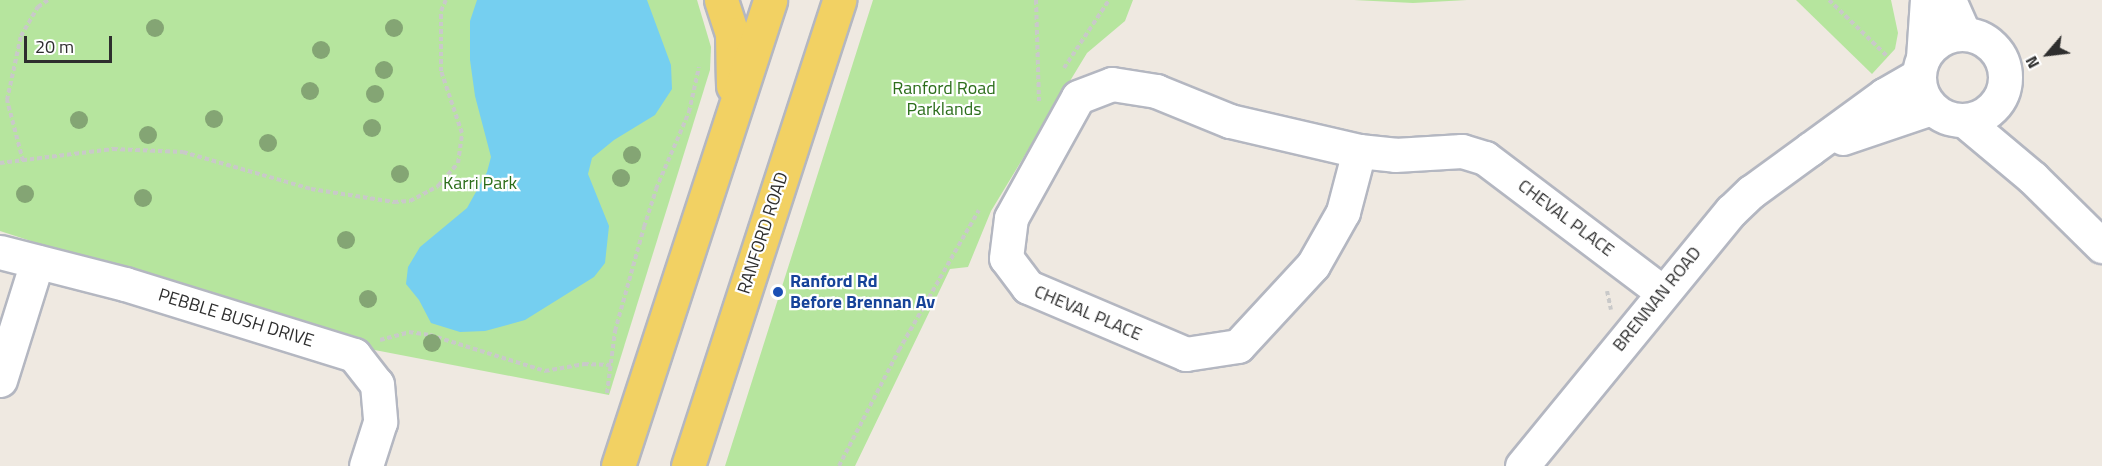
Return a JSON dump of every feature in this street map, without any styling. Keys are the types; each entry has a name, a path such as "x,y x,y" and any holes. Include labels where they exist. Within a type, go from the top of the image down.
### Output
{"main road":[{"path":"721,0 732,34 734,112"},
{"path":"618,466 770,0"},
{"path":"818,0 826,41"},
{"name":"RANFORD ROAD","path":"687,466 839,0"}],"street":[{"path":"1921,66 1935,43 1947,36 1964,33 1975,35 1996,49 2006,75 2004,90 1998,102 1984,116 1965,121 1941,116 1931,108 1920,90 1921,66 1926,0"},
{"path":"1949,0 1964,33"},
{"name":"BRENNAN ROAD","path":"1522,466 1662,292 1731,211 1751,192 1884,96 1921,66"},
{"name":"CHEVAL PLACE","path":"1359,151 1343,212 1313,265 1238,346 1186,354 1028,287 1006,258 1011,218 1078,97 1112,84 1156,91 1230,121 1359,151 1395,155 1462,151 1485,158 1662,292"},
{"path":"1998,102 2033,178"},
{"name":"BRENNAN ROAD","path":"1809,149 1931,108"},
{"path":"1965,121 2033,178 2102,246"},
{"name":"PEBBLE BUSH DRIVE","path":"0,252 125,284 354,355"},
{"path":"0,380 37,262"},
{"path":"354,355 377,384 380,422 366,466"}],"path":[{"path":"23,161 7,100 21,36 38,8 48,0"},
{"path":"0,163 113,149 183,152 311,189 394,202 410,201 438,186 458,163 462,133 441,71 441,11 446,0"},
{"path":"1036,0 1039,106 1045,97"},
{"path":"1058,77 1109,0"},
{"path":"1828,0 1895,64 1884,96"},
{"path":"606,396 615,331 656,189 689,111 700,57"},
{"path":"839,466 899,350 981,208"},
{"path":"354,355 366,345 409,332 430,335 545,371 584,364 612,365"}],"green space":[{"name":"Karri Park","path":"0,0 697,0 711,47 710,70 609,395 359,347 0,231"},
{"name":"Ranford Road Parklands","path":"873,0 1133,0 1125,21 1087,53 991,211 968,267 950,269 855,466 725,466"},
{"path":"1354,0 1467,0 1413,3"},
{"path":"1796,0 1891,0 1898,33 1895,49 1872,74"}],"water":[{"path":"477,0 647,0 671,65 672,89 655,115 614,140 592,158 588,174 609,226 605,263 594,277 525,320 485,331 460,332 431,323 419,300 406,284 408,267 420,247 467,208 487,172 491,157 475,96 470,60 470,21"}],"place":[{"name":"Ranford Rd Before Brennan Av","path":"778,292"}]}
